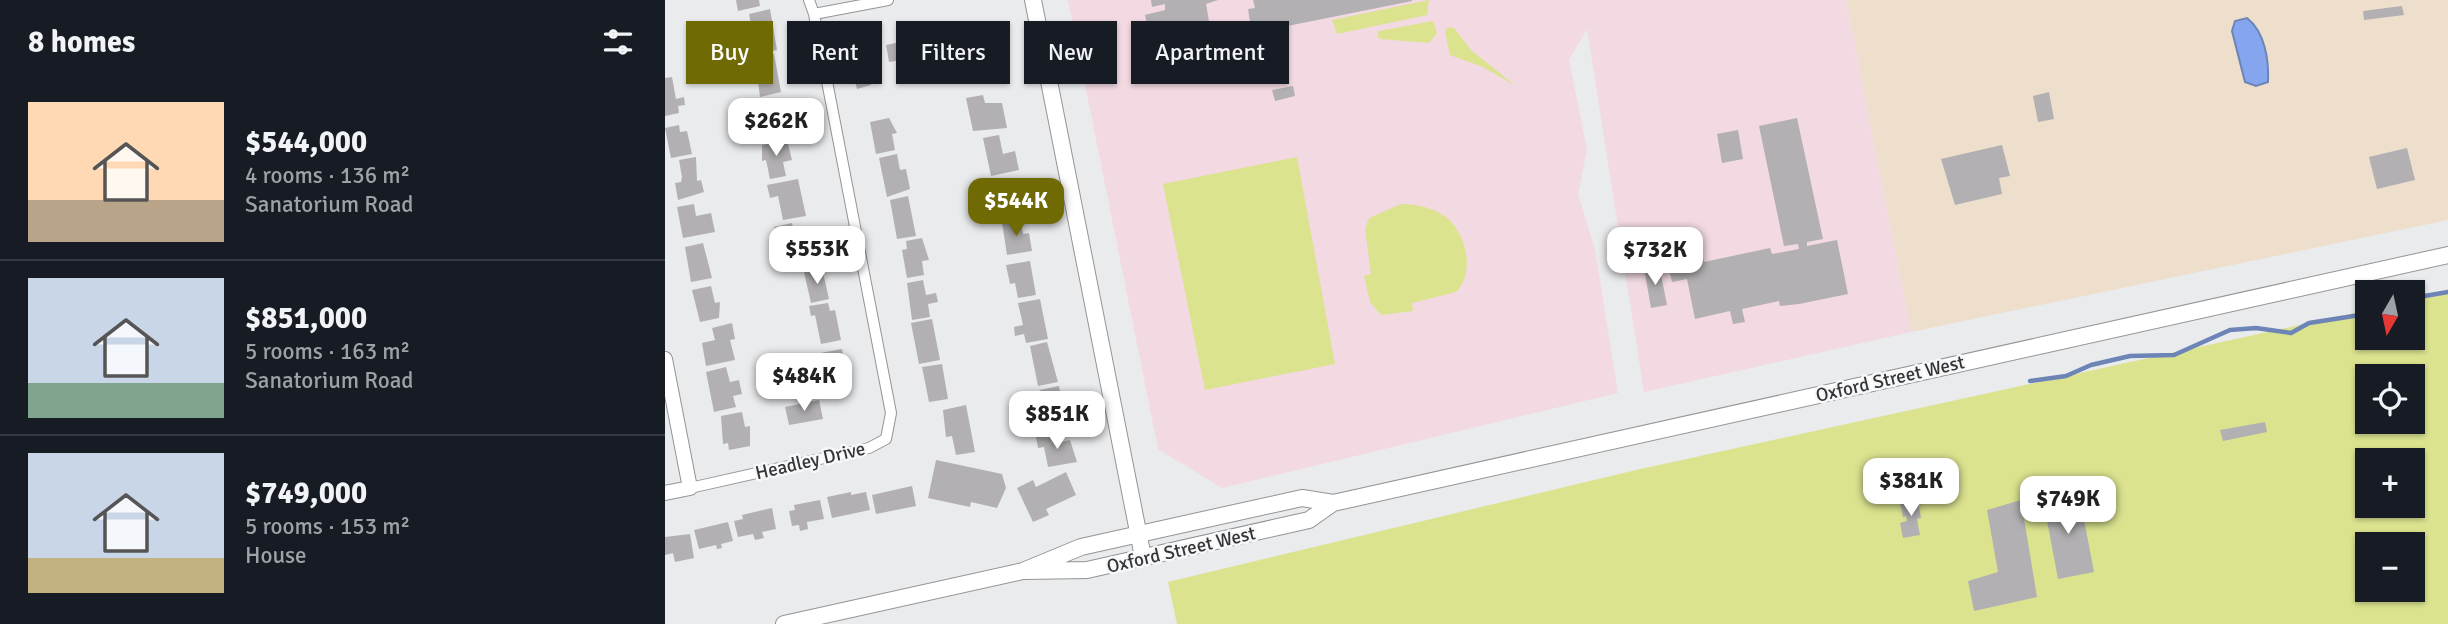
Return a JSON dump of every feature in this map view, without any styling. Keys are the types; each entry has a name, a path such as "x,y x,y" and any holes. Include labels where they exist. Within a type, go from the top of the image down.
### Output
{"main road":[{"path":"1033,0 1143,557"},
{"name":"Oxford Street West","path":"784,624 1023,571 1081,547 1138,534 1301,498 1333,503 2448,255"},
{"name":"Oxford Street West","path":"1023,571 1087,570 1309,520 1333,503"}],"street":[{"name":"Headley Drive","path":"665,493 869,448 886,439 891,412 814,14 809,0"},
{"path":"814,14 888,0"},
{"path":"665,359 690,488"}],"shaded area":[{"path":"1068,0 1846,0 1911,332 1644,392 1587,29 1569,60 1587,150 1578,194 1595,249 1618,393 1222,488 1158,449 1085,84 1117,84 1117,21 1072,21"},
{"path":"1846,0 2448,0 2448,220 1911,332"}],"green space":[{"path":"1429,0 1427,15 1337,34 1332,20"},
{"path":"1433,21 1437,33 1429,43 1380,39 1377,36 1379,31"},
{"path":"1448,27 1454,28 1472,51 1516,86 1483,67 1450,55 1445,32"},
{"path":"1297,157 1335,364 1205,390 1163,184"},
{"path":"1401,204 1431,209 1447,218 1460,234 1467,265 1462,284 1456,292 1412,303 1413,311 1381,315 1370,302 1364,276 1371,274 1365,229 1369,218"},
{"path":"2448,293 2448,624 1177,624 1168,582 1636,470 2355,313 2355,350 2425,350 2425,298"}],"water":[{"path":"2247,18 2258,31 2267,56 2268,82 2256,86 2245,82 2232,31 2235,21"}],"building":[{"path":"736,0 759,0 760,6 738,11"},
{"path":"1151,0 1218,0 1206,4 1209,21 1146,21 1145,15 1165,10 1165,4 1152,7"},
{"path":"1253,0 1412,0 1289,26 1289,21 1250,21 1248,9 1255,8"},
{"path":"2402,6 2404,15 2364,20 2363,11"},
{"path":"770,9 772,21 750,21 749,14"},
{"path":"773,27 777,50 773,51"},
{"path":"896,43 896,61 889,62 886,45"},
{"path":"773,54 781,92 760,97 758,84 773,84"},
{"path":"672,77 676,99 684,97 685,105 678,106 679,113 665,116 665,78"},
{"path":"856,84 871,84 871,85 857,89"},
{"path":"1293,86 1295,96 1275,101 1272,90"},
{"path":"2049,92 2054,119 2038,122 2033,96"},
{"path":"983,95 985,103 1002,103 1007,128 973,131 966,98"},
{"path":"783,103 793,131 770,136 764,106"},
{"path":"889,118 897,133 892,134 895,150 876,154 870,122"},
{"path":"1797,118 1823,239 1807,242 1807,246 1837,240 1848,294 1799,304 1780,306 1779,301 1742,309 1745,322 1733,324 1730,311 1695,319 1687,279 1672,282 1665,251 1700,244 1704,262 1770,248 1772,254 1799,249 1798,244 1784,246 1759,126"},
{"path":"679,125 680,132 687,131 692,154 671,158 665,128"},
{"path":"1738,130 1743,159 1722,163 1717,134"},
{"path":"999,135 1003,154 1015,151 1019,170 991,176 983,138"},
{"path":"787,140 792,160 783,162 786,176 770,179 766,160 762,161 762,145"},
{"path":"2002,145 2010,176 1999,178 2002,194 1955,205 1941,159"},
{"path":"2407,148 2415,180 2377,189 2369,157"},
{"path":"897,154 900,170 906,169 910,189 887,197 879,158"},
{"path":"696,157 697,181 701,180 704,192 678,200 675,183 681,182 682,177 679,160"},
{"path":"798,179 806,216 783,220 778,196 770,198 767,185"},
{"path":"1018,180 1022,201 1011,206 1012,214 994,217 989,185"},
{"path":"908,196 916,236 897,239 890,200"},
{"path":"694,204 696,216 711,213 715,232 683,238 677,207"},
{"path":"1020,218 1023,234 1029,233 1032,251 1007,255 1002,222"},
{"path":"792,223 795,237 812,233 816,253 783,260 774,227"},
{"path":"1682,230 1685,244 1665,249 1662,234"},
{"path":"922,238 929,260 922,261 924,275 907,278 902,250 907,249 906,241"},
{"path":"703,243 712,278 691,282 685,247"},
{"path":"1030,261 1036,295 1018,298 1015,283 1010,284 1006,265"},
{"path":"1659,265 1667,305 1651,308 1644,268"},
{"path":"822,268 829,299 811,303 804,272"},
{"path":"923,280 926,295 936,293 938,302 928,304 930,317 912,320 907,283"},
{"path":"711,286 715,303 720,302 719,318 700,322 692,290"},
{"path":"1040,299 1048,339 1026,343 1024,334 1015,336 1014,327 1023,325 1018,303"},
{"path":"828,303 830,311 835,310 841,340 821,344 815,315 811,316 809,306"},
{"path":"932,319 940,360 919,364 911,323"},
{"path":"732,323 735,339 730,340 735,360 706,366 702,343 715,340 712,328"},
{"path":"1047,342 1058,382 1038,386 1030,346"},
{"path":"842,349 849,387 833,390 831,380 821,382 815,354"},
{"path":"942,364 948,399 929,402 922,367"},
{"path":"726,367 730,382 739,380 742,394 733,396 736,407 714,412 706,372"},
{"path":"1059,386 1067,424 1048,428 1040,390"},
{"path":"819,400 823,419 789,425 785,407"},
{"path":"966,405 975,452 956,455 952,436 946,437 943,410"},
{"path":"742,412 745,427 750,426 750,446 729,450 728,443 723,444 721,416"},
{"path":"2265,422 2267,432 2223,441 2220,430"},
{"path":"1055,434 1057,443 1070,440 1077,462 1048,467 1044,447 1038,448 1036,437"},
{"path":"936,460 1002,474 1006,488 997,508 971,502 970,507 928,498"},
{"path":"1066,472 1076,495 1046,509 1049,515 1033,522 1017,488 1033,480 1036,487"},
{"path":"912,486 916,506 876,514 872,495"},
{"path":"851,492 851,495 866,492 870,510 832,518 827,497"},
{"path":"2079,493 2094,572 2058,579 2043,499"},
{"path":"1917,496 1921,518 1917,519 1920,535 1903,538 1900,523 1907,521 1906,516 1903,517 1900,503 1911,501 1910,497"},
{"path":"820,500 824,519 807,522 808,529 800,531 799,525 792,526 789,511 795,510 794,505"},
{"path":"2021,500 2037,597 1974,611 1968,581 1998,572 1987,510"},
{"path":"772,508 776,529 762,532 764,538 755,540 753,534 738,537 734,521 743,519 742,515"},
{"path":"728,522 733,541 721,544 722,548 717,549 716,545 699,549 694,530"},
{"path":"690,534 694,558 675,562 673,553 665,555 665,537"}],"waterway":[{"path":"2425,296 2448,292"},
{"path":"2030,381 2066,376 2091,365 2130,356 2174,355 2230,330 2256,328 2291,333 2309,323 2355,316"}]}
